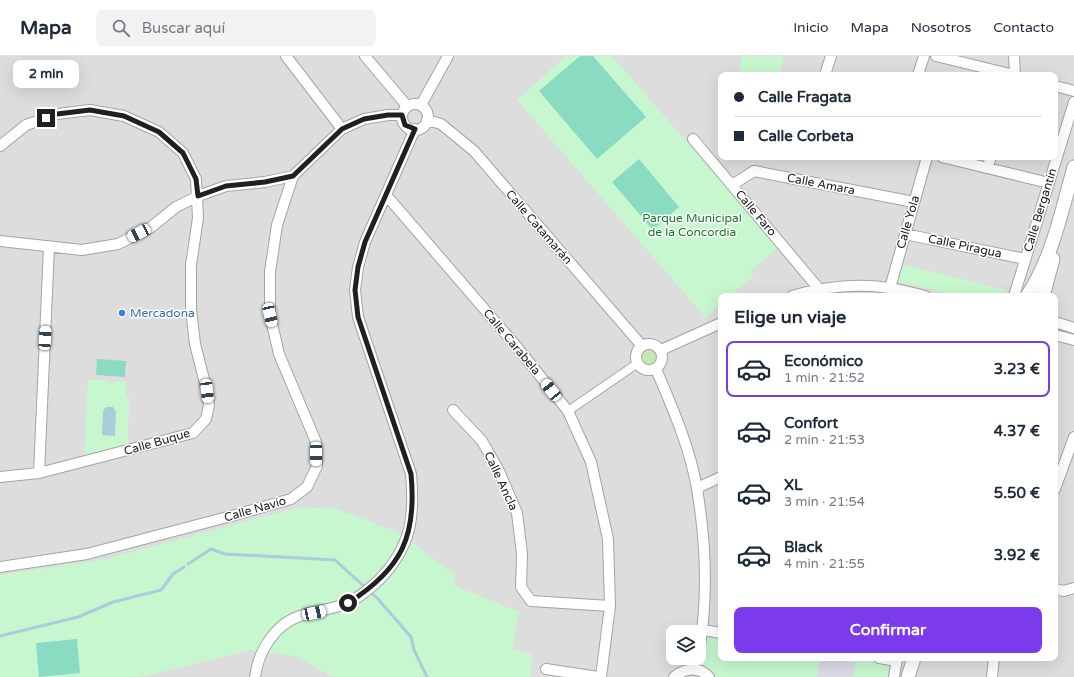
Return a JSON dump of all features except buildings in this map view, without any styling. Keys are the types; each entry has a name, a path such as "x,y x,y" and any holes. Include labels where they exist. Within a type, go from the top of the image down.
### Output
{"street":[{"path":"286,56 342,129"},
{"path":"0,241 82,250 118,244 150,228 176,207 198,196 226,186 265,182 293,176 342,129 364,119 405,111 415,104 426,110 427,120 421,128 415,129 405,125 405,111 365,56"},
{"path":"826,72 830,56"},
{"path":"919,72 924,56"},
{"path":"936,56 1003,72"},
{"path":"1014,56 1015,72"},
{"path":"421,106 445,57"},
{"path":"1058,87 1074,91"},
{"name":"Calle Bergantín","path":"1058,154 1074,102"},
{"name":"Calle Buque","path":"0,146 26,126 57,114 90,110 124,116 159,132 183,153 196,179 198,196 198,218 191,265 191,309 195,344 207,391 209,406 206,419 193,433 39,473 0,477"},
{"name":"Calle Catamarán","path":"427,120 442,124 474,151 642,346"},
{"path":"255,677 256,669 265,646 280,628 299,616 348,603 368,590 392,567 404,547 411,523 414,499 411,474 358,317 356,297 358,267 365,242 415,129"},
{"name":"Calle Faro","path":"693,139 819,288"},
{"name":"Calle Yola","path":"890,288 925,160"},
{"path":"954,160 1049,183"},
{"path":"987,168 990,160"},
{"name":"Calle Bergantín","path":"1015,293 1056,160"},
{"path":"1029,293 1035,284 1045,262 1074,167"},
{"name":"Calle Amara","path":"732,185 754,171 914,202"},
{"name":"Calle Navío","path":"0,567 87,554 291,499 307,487 317,466 316,442 279,354 270,315 270,272 277,226 293,176"},
{"path":"1044,293 1074,187"},
{"name":"Calle Carabela","path":"386,195 517,347 568,411 592,462 608,539 610,606 599,677"},
{"name":"Calle Piragua","path":"904,234 1025,259"},
{"path":"39,473 49,247"},
{"path":"802,293 819,288 874,291 890,288 912,293"},
{"path":"1058,323 1074,328"},
{"path":"661,350 718,324"},
{"path":"1058,336 1074,340"},
{"path":"650,344 661,350 662,358 656,368 648,370 638,364 636,356 642,346 650,344"},
{"path":"568,411 638,364"},
{"path":"656,368 678,424 697,488 705,560 703,625"},
{"name":"Calle Ancla","path":"453,410 482,441 499,471 517,513 522,554 521,587 530,601 610,606"},
{"path":"1058,481 1074,437"},
{"path":"697,488 718,478"},
{"path":"1058,590 1064,592 1074,588"},
{"path":"706,630 718,632"},
{"path":"894,677 897,661"},
{"path":"908,677 913,661"},
{"path":"918,677 921,661"},
{"path":"992,677 994,661"},
{"path":"696,669 697,665"},
{"path":"546,669 599,677"},
{"path":"674,677 681,671 696,669 709,677"}],"shaded area":[{"path":"0,56 1074,56 1074,677 0,677"},
{"path":"820,661 855,662 853,677 817,677"}],"green space":[{"name":"Parque Municipal de la Concordia","path":"566,56 612,56 778,247 750,272 754,276 734,293 718,293 718,307 706,318 517,100"},
{"path":"580,56 593,56 646,117 597,159 539,91"},
{"path":"741,56 784,56 780,72 740,72"},
{"path":"639,159 679,207 653,230 612,182"},
{"path":"902,264 1006,290 1005,293 947,293 897,281"},
{"path":"646,349 652,349 657,354 655,363 652,365 646,365 641,360 641,354"},
{"path":"97,359 126,361 125,377 96,375"},
{"path":"88,380 106,380 112,384 117,381 126,381 126,396 129,396 128,445 84,457"},
{"path":"300,507 337,509 398,532 455,575 453,585 519,612 512,649 533,655 530,676 533,677 334,677 295,656 251,650 140,677 0,677 0,575 106,559"},
{"path":"706,634 718,636 718,661 882,661 894,663 891,677 713,677 700,668 700,665 706,665"},
{"path":"77,639 80,673 39,677 36,643"}],"water":[{"path":"106,407 113,407 116,412 115,436 102,435 103,411"}],"waterway":[{"path":"188,564 211,549 225,554 335,560 378,599 411,637 414,650 427,677"},
{"path":"0,636 78,617 113,602 161,590 173,574 184,567"}],"place":[{"name":"Mercadona","path":"122,313"}],"route":[{"path":"46,118 57,114 90,110 124,116 159,132 183,153 196,179 198,196 226,186 265,182 293,176 342,129 364,119 388,115 402,115 405,125 408,128 415,129 365,242 358,267 355,290 358,317 411,474 414,499 411,523 404,547 392,567 368,590 348,603"}]}
